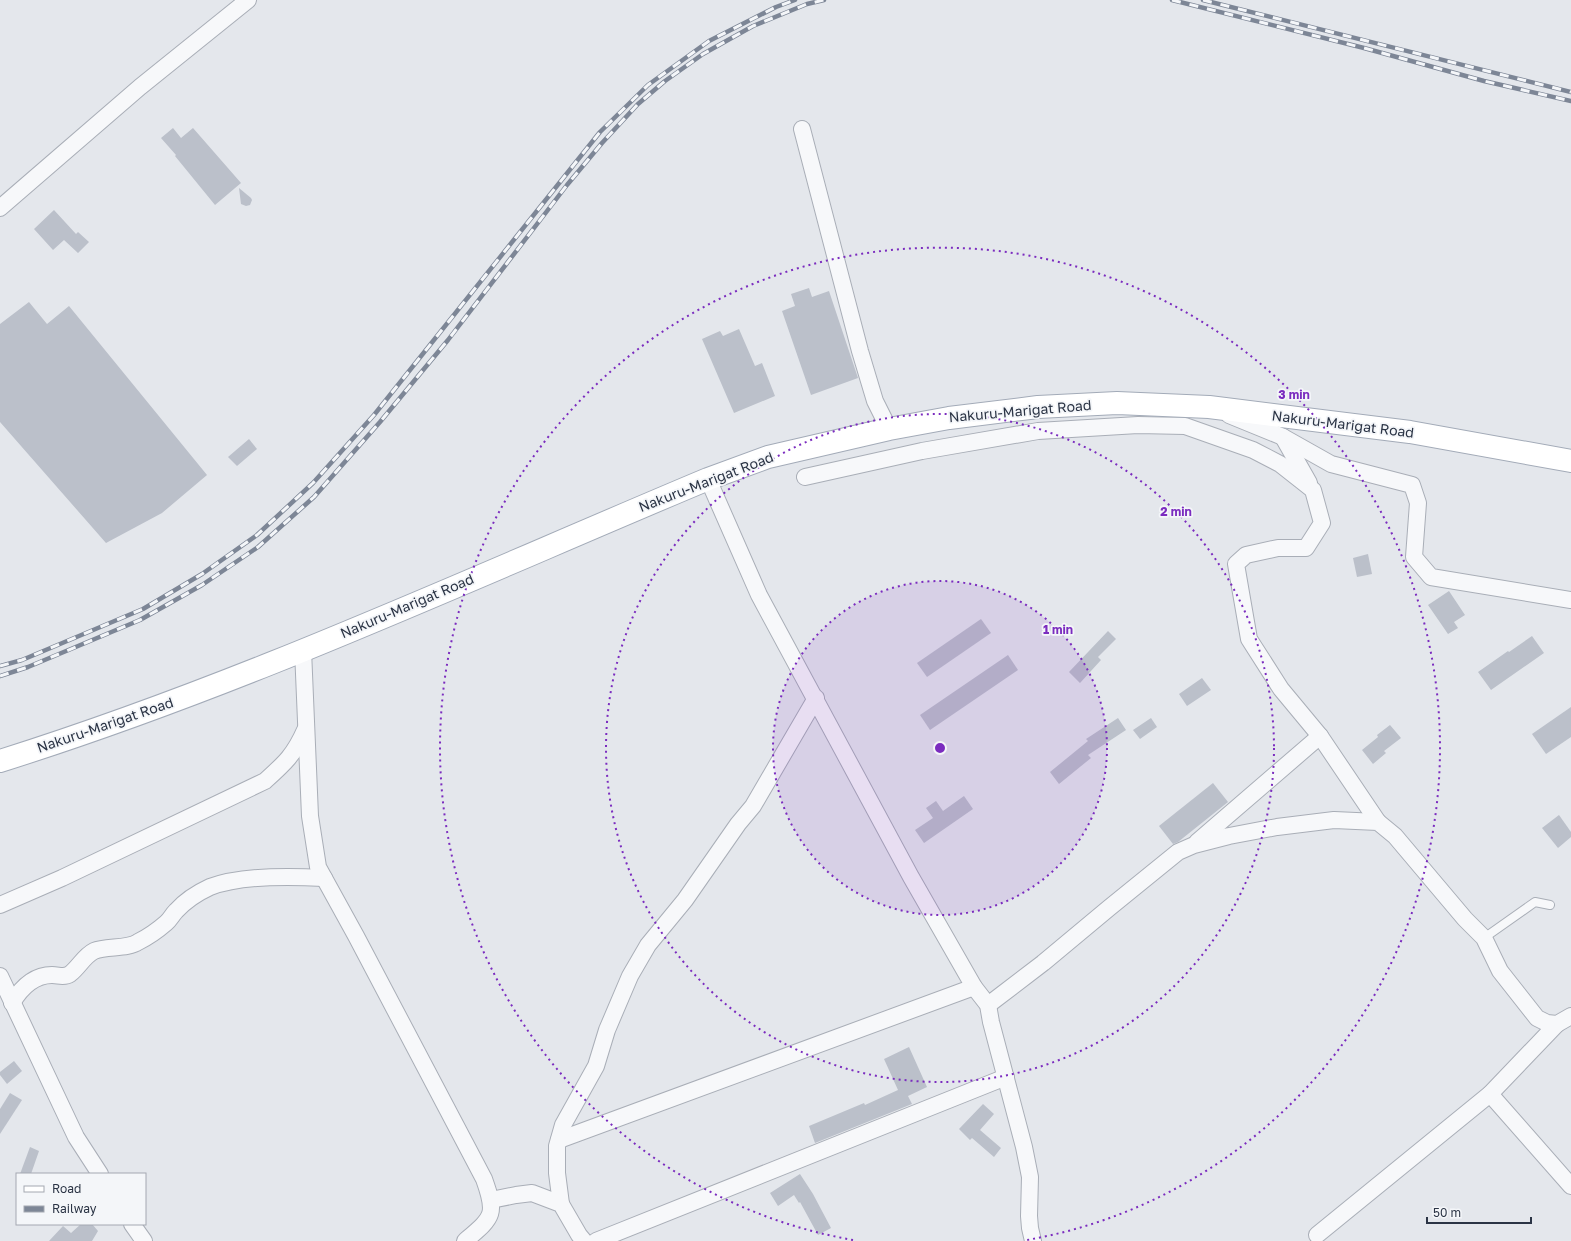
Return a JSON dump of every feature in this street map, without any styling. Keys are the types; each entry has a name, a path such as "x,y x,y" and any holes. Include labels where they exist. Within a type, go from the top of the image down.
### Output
{"main road":[{"name":"Nakuru-Marigat Road","path":"0,761 200,691 302,650 708,479 768,457 889,429 949,418 1038,407 1117,403 1209,407 1410,432 1571,460"}],"street":[{"path":"0,208 140,87 248,0"},
{"path":"802,129 860,352 875,401 889,429"},
{"path":"1209,407 1283,437 1331,464 1412,485 1418,503 1414,557 1431,577 1571,600"},
{"path":"805,477 922,451 1038,431 1138,425 1185,426 1253,450 1280,464 1313,490"},
{"path":"1283,437 1313,490 1322,523 1306,548 1278,548 1246,555 1236,564 1249,639 1281,689 1320,736 1378,822 1394,836 1465,919 1484,938 1500,971 1537,1018 1547,1023 1557,1024"},
{"path":"708,479 759,595 816,698 911,877 974,988 988,1005 991,1022 1024,1147 1030,1177 1029,1216 1033,1241"},
{"path":"302,650 310,816 318,867 484,1179 491,1200 491,1214 485,1222 465,1241"},
{"path":"584,1241 561,1204 557,1173 557,1146 564,1125 596,1066 607,1030 630,976 644,951 685,900 738,824 753,806 816,698"},
{"path":"0,905 62,878 265,781 286,763 298,744 306,727"},
{"path":"1194,845 1320,736"},
{"path":"988,1005 1043,963 1178,852 1194,845 1229,836 1277,827 1334,820 1378,822"},
{"path":"12,1003 17,995 28,984 40,977 52,975 63,977 69,974 86,957 95,951 121,945 133,945 140,942 166,923 188,899 210,888 235,880 294,876 324,878"},
{"path":"0,976 76,1137 99,1173"},
{"path":"559,1140 974,988"},
{"path":"1317,1235 1490,1094 1557,1024 1571,1016"},
{"path":"596,1241 1006,1077"},
{"path":"1490,1094 1571,1186"},
{"path":"491,1200 532,1193 561,1204"},
{"path":"133,1225 144,1241"}],"lane":[{"path":"1484,938 1535,902 1550,905"}],"building":[{"path":"173,128 181,138 193,128 241,183 215,205 161,138"},
{"path":"239,188 251,198 252,200 250,205 246,206 241,204"},
{"path":"54,210 76,234 78,232 89,242 78,253 64,240 53,250 34,229"},
{"path":"809,288 812,297 829,291 858,378 811,395 782,311 795,306 791,294"},
{"path":"29,302 47,324 69,306 207,475 162,513 106,543 0,422 0,324"},
{"path":"739,329 755,366 762,363 775,396 734,413 702,339 720,331 723,336"},
{"path":"249,439 257,449 237,466 228,457"},
{"path":"1368,554 1372,574 1357,577 1353,558"},
{"path":"1449,591 1465,615 1454,622 1458,628 1448,634 1428,605"},
{"path":"981,619 991,633 927,677 917,663"},
{"path":"1108,631 1116,639 1098,657 1101,660 1080,683 1069,672"},
{"path":"1532,636 1544,653 1491,690 1478,672"},
{"path":"1008,655 1018,670 930,730 920,715"},
{"path":"1202,678 1211,690 1187,706 1179,694"},
{"path":"1571,707 1571,737 1546,754 1532,734"},
{"path":"1118,718 1126,730 1088,755 1091,758 1059,784 1050,772 1088,741 1086,739"},
{"path":"1151,718 1157,727 1140,739 1133,730"},
{"path":"1390,725 1401,738 1384,751 1386,753 1373,764 1362,750"},
{"path":"1213,783 1228,802 1178,842 1173,844 1159,826"},
{"path":"964,796 973,809 924,843 915,830 933,818 926,808 936,801 943,811"},
{"path":"1559,815 1571,832 1571,837 1558,848 1542,828"},
{"path":"909,1047 927,1087 908,1096 912,1104 815,1143 809,1126 864,1103 865,1105 898,1090 884,1059"},
{"path":"14,1061 22,1071 7,1084 0,1075 0,1072"},
{"path":"10,1093 22,1100 0,1134 0,1109"},
{"path":"983,1104 994,1114 980,1130 1001,1148 994,1157 972,1138 970,1140 959,1129"},
{"path":"30,1147 39,1151 31,1173 20,1173"},
{"path":"800,1174 813,1194 831,1228 818,1235 800,1202 799,1203 794,1195 778,1206 770,1193"},
{"path":"80,1225 93,1225 98,1231 92,1241 49,1241 63,1226 71,1233"}],"railway":[{"path":"0,666 22,660 143,609 202,574 257,535 313,483 374,415 600,132 648,85 709,41 776,7 795,0"},
{"path":"0,676 28,667 140,620 202,585 258,547 314,497 380,422 448,340 567,185 602,143 638,104 665,81 703,54 753,26 807,4 824,0"},
{"path":"1172,0 1364,48 1484,81 1571,101"},
{"path":"1203,0 1571,92"}]}
